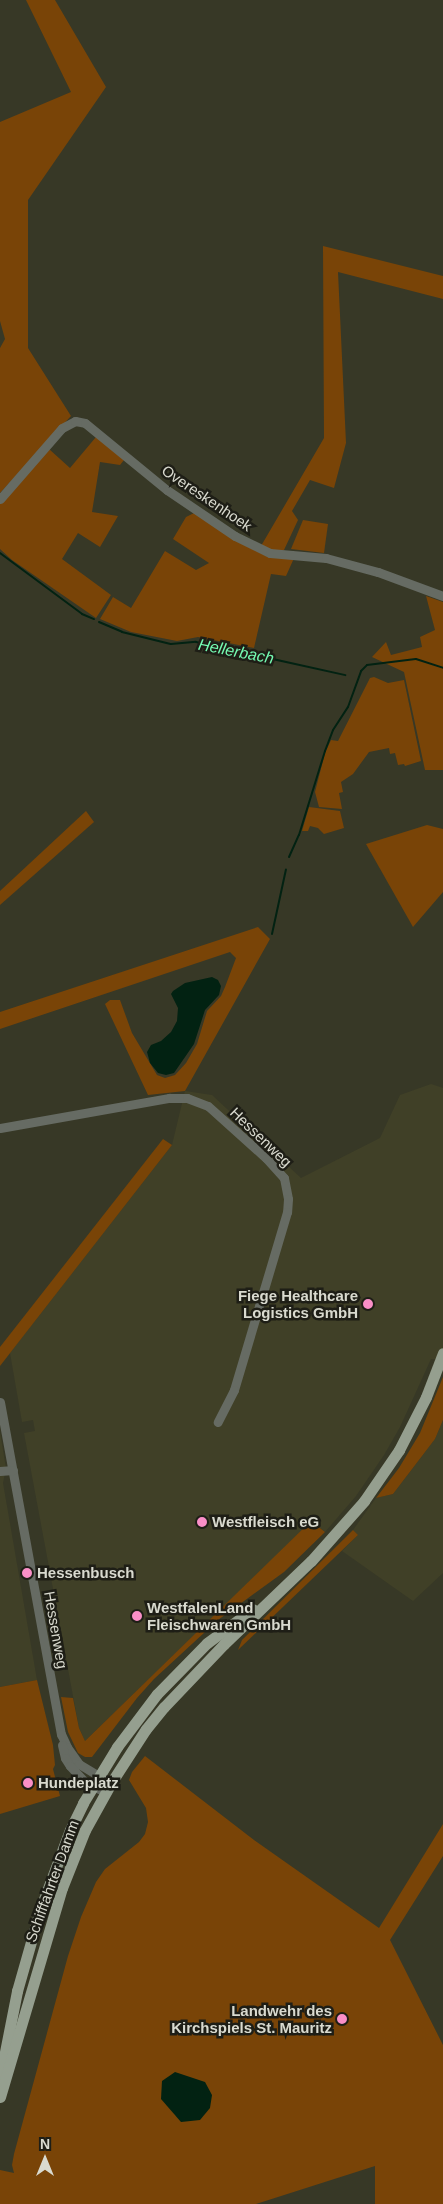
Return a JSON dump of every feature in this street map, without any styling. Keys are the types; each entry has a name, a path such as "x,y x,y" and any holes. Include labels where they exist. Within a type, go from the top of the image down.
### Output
{"main road":[{"name":"Schifffahrter Damm","path":"0,2097 62,1888 85,1830 108,1787 141,1736 188,1680 342,1528 382,1476 412,1424 443,1352"},
{"name":"Schifffahrter Damm","path":"0,2077 17,1991 41,1907 70,1830 96,1781 137,1719 184,1664 207,1642 282,1589"}],"street":[{"name":"Overeskenhoek","path":"0,499 62,428 75,421 85,423 167,490 235,536 270,553 326,558 378,572 443,596"},
{"name":"Hessenweg","path":"0,1128 170,1098 187,1098 208,1106 266,1158 284,1178 288,1199 287,1212 234,1390 218,1422"},
{"name":"Hessenweg","path":"0,1402 61,1734 76,1762 96,1781 108,1787"},
{"path":"0,1472 13,1470"}],"shaded area":[{"path":"26,0 55,0 106,87 28,200 28,348 71,416 0,493 0,348 5,339 0,321 0,122 71,92"},
{"path":"323,246 443,276 443,299 338,272 346,443 334,488 310,480 292,511 298,520 284,550 271,551 261,546 324,438"},
{"path":"96,437 124,460 120,465 100,462 92,512 118,516 100,547 78,533 62,559 111,595 96,618 12,560 0,549 0,503 49,449 70,468"},
{"path":"196,512 233,538 295,556 286,576 271,574 254,648 198,637 177,641 131,632 100,619 113,597 131,608 165,551 196,570 209,563 173,539 186,517"},
{"path":"303,520 328,524 324,553 291,549"},
{"path":"426,596 443,602 443,770 425,770 404,672 372,657 386,642 391,655 422,647 420,637 435,630"},
{"path":"374,677 388,683 404,680 421,761 405,766 404,764 398,765 395,753 390,754 389,748 369,752 353,774 341,782 343,792 339,793 342,809 319,807 315,792 325,753 331,740 338,741 370,678"},
{"path":"309,807 340,811 344,828 324,834 318,828 310,826 308,831 302,831"},
{"path":"86,811 94,822 0,905 0,891"},
{"path":"427,825 443,829 443,892 413,927 366,844"},
{"path":"258,927 270,939 185,1091 148,1095 105,1004 110,1000 120,1000 132,1033 157,1075 165,1078 175,1075 186,1063 197,1044 207,1011 221,996 236,958 230,952 0,1029 0,1012"},
{"path":"212,977 218,980 221,986 219,995 205,1010 194,1044 174,1073 166,1075 158,1073 150,1063 147,1052 151,1045 161,1041 171,1032 177,1021 178,1008 171,994 185,983"},
{"path":"431,1084 443,1088 443,1360 431,1359 400,1427 384,1455 356,1496 325,1532 312,1521 85,1741 79,1728 24,1433 35,1431 33,1420 22,1422 10,1353 172,1145 185,1091 212,1095 301,1178 380,1138 400,1095"},
{"path":"163,1139 172,1145 0,1366 0,1347"},
{"path":"443,1377 443,1420 435,1439 393,1494 376,1498 399,1468 420,1433"},
{"path":"443,1420 443,1573 413,1601 342,1551 358,1535 353,1530 376,1498 393,1494 435,1439"},
{"path":"0,1432 6,1468 3,1483 37,1680 0,1687"},
{"path":"311,1521 325,1532 284,1572 218,1620 154,1679 92,1757 85,1757 78,1753 68,1732 61,1697 73,1698 79,1728 85,1741"},
{"path":"353,1530 358,1535 238,1650 242,1640"},
{"path":"37,1680 53,1745 55,1765 53,1769 60,1796 0,1814 0,1687"},
{"path":"145,1756 254,1840 379,1928 443,1824 443,1856 390,1940 443,2045 443,2204 375,2204 375,2166 256,2204 0,2204 0,2170 14,2173 12,2165 14,2154 68,1956 81,1917 96,1882 105,1869 139,1842 145,1834 148,1822 146,1808 129,1780 132,1772"},
{"path":"175,2072 205,2082 212,2095 210,2108 200,2120 181,2122 161,2099 162,2081"}],"waterway":[{"name":"Hellerbach","path":"0,553 82,614 94,619"},
{"name":"Hellerbach","path":"99,622 122,632 171,644 196,642 345,675"},
{"path":"289,857 299,835 333,730 348,707 361,671 367,665 416,659 443,668"},
{"path":"272,934 286,869"}],"place":[{"name":"Fiege Healthcare Logistics GmbH","path":"368,1304"},
{"name":"Westfleisch eG","path":"202,1522"},
{"name":"Hessenbusch","path":"27,1573"},
{"name":"WestfalenLand Fleischwaren GmbH","path":"137,1616"},
{"name":"Hundeplatz","path":"28,1783"},
{"name":"Landwehr des Kirchspiels St. Mauritz","path":"342,2019"}]}
